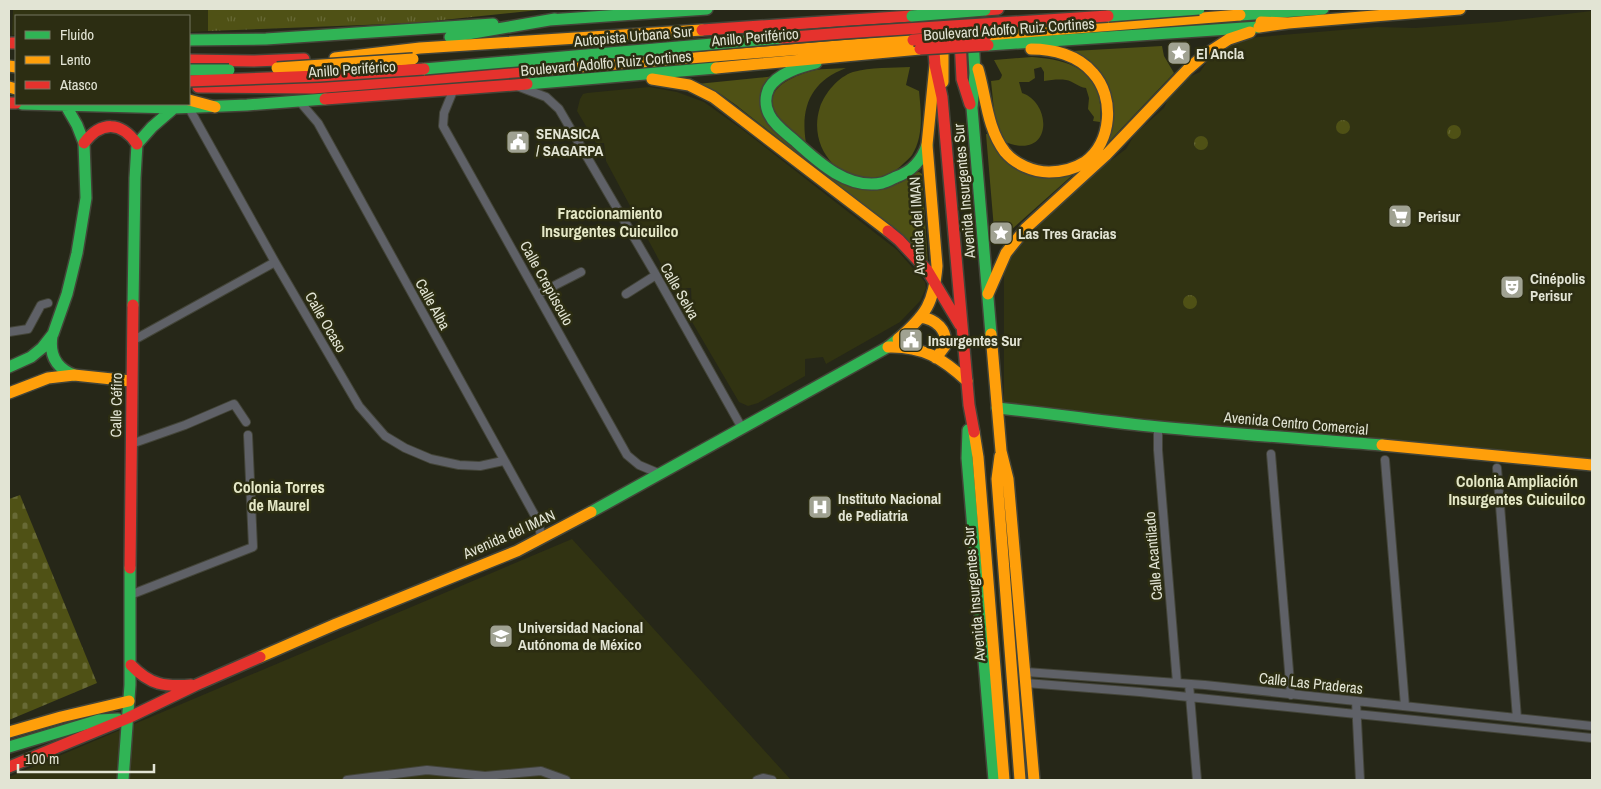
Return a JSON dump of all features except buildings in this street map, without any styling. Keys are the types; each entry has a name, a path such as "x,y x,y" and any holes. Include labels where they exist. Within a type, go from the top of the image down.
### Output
{"main road":[{"path":"624,16 641,9"},
{"path":"190,40 266,39 707,9"},
{"name":"Avenida Insurgentes Sur","path":"930,9 935,65 942,97 967,381 967,458 994,780"},
{"name":"Avenida Insurgentes Sur","path":"941,9 944,64 942,97"},
{"name":"Avenida Insurgentes Sur","path":"958,9 962,79 972,108"},
{"name":"Avenida Insurgentes Sur","path":"970,9 976,62 972,108 997,408 1001,451 1008,479 1034,780"},
{"name":"Anillo Periférico","path":"190,59 252,61 328,58 420,48 998,9"},
{"name":"Autopista Urbana Sur","path":"190,70 240,70 432,58 844,26 1103,9"},
{"name":"Autopista Urbana Sur","path":"190,81 318,76 443,68 834,34 1198,9"},
{"name":"Anillo Periférico","path":"190,87 313,88 917,44 988,42 1127,25 1323,9"},
{"name":"Boulevard Adolfo Ruiz Cortines","path":"988,42 1264,28 1288,24 1460,9"},
{"path":"328,58 555,19"},
{"path":"1127,25 1236,21 1288,24"},
{"path":"988,296 1006,253 1026,228 1106,156 1188,69 1215,47 1229,39 1264,28"},
{"path":"976,62 992,125 1001,146 1010,158 1029,169 1050,173 1064,171 1076,167 1093,154 1101,143 1105,131 1107,107 1104,93 1093,72 1073,58 1056,51 1006,49 988,42"},
{"name":"Boulevard Adolfo Ruiz Cortines","path":"190,104 215,107 300,102 635,76 834,56 917,44"},
{"path":"834,56 797,70 773,83 766,100 768,111 776,123 836,174 846,180 860,183 881,183 896,179 922,157 927,145"},
{"name":"Avenida del IMAN","path":"9,767 128,718 196,685 336,624 517,551 888,347 911,328 920,317 932,298 936,283 937,266 927,145 935,65"},
{"path":"635,76 689,86 713,97 899,240 920,262 936,283 962,327"},
{"path":"44,105 174,108 185,105"},
{"path":"66,106 77,125 84,143 86,198 77,253 50,350 54,360 64,372 74,375 131,381"},
{"path":"84,143 87,137 97,129 115,126 126,130 135,139 137,144 152,127 174,108"},
{"name":"Calle Céfiro","path":"123,780 130,665 131,381 137,144"},
{"path":"920,317 934,320 943,329 946,346 936,358"},
{"path":"9,367 31,357 42,348 53,334"},
{"path":"888,347 910,348 936,358 952,367 967,381"},
{"path":"9,393 48,378 74,375"},
{"name":"Avenida Insurgentes Sur","path":"968,406 978,457 1004,780"},
{"name":"Avenida Centro Comercial","path":"997,408 1044,412 1067,418 1158,427 1384,445 1592,465"},
{"name":"Avenida Insurgentes Sur","path":"1001,451 997,479 1020,780"},
{"path":"130,665 138,674 156,684 170,686 196,685"},
{"path":"9,732 61,717 129,701"},
{"name":"Avenida del IMAN","path":"9,747 99,720 128,718"}],"street":[{"name":"Calle Selva","path":"515,85 540,94 559,109 656,275 742,428"},
{"name":"Calle Crepúsculo","path":"453,91 444,113 443,126 627,455 640,465 658,473"},
{"name":"Calle Alba","path":"300,102 318,123 539,523 541,539"},
{"name":"Calle Ocaso","path":"190,105 274,262 359,406 385,436 405,448 431,459 459,465 480,466 504,461"},
{"path":"132,341 274,262"},
{"path":"538,294 581,272"},
{"path":"626,294 656,275"},
{"path":"9,332 28,330 41,305 48,303"},
{"path":"131,444 185,425 234,404 246,422"},
{"name":"Calle Acantilado","path":"1158,427 1158,450 1177,683"},
{"path":"130,595 253,547 248,435"},
{"path":"1271,454 1291,694"},
{"path":"1385,460 1405,706"},
{"path":"1497,468 1517,718"},
{"name":"Calle Alba","path":"539,523 554,532"},
{"name":"Calle Las Praderas","path":"1026,677 1189,684 1592,726"},
{"name":"Calle Las Praderas","path":"1026,677 1191,698 1592,738"},
{"path":"1189,684 1197,780"},
{"path":"1356,701 1360,780"},
{"path":"347,780 427,770 485,776 541,771 566,780"},
{"path":"757,780 763,778 772,780"}],"shaded area":[{"path":"13,9 208,9 208,31 190,32 190,15 15,15 15,35 12,35"},
{"path":"1592,11 1592,459 1223,428 1004,402 1004,272 1017,243 1098,170 1126,149 1135,134 1164,108 1169,96 1180,87 1184,79 1200,72 1210,57 1247,38 1377,27 1415,28 1498,22"},
{"path":"649,87 677,92 704,102 743,130 897,250 925,282 926,288 920,301 900,322 826,364 823,357 805,359 805,376 758,403 748,406 739,402 688,315 692,311 691,288 674,288 606,161 604,143 596,143 577,111 583,94"},
{"name":"Universidad Nacional Autónoma de México","path":"572,539 791,780 9,780 9,777"}],"green space":[{"path":"208,9 548,9 414,23 208,31"},
{"path":"1162,46 1164,56 1174,73 1101,150 1108,134 1099,71 1089,60 1073,51"},
{"path":"1032,57 1061,62 1084,72 1092,81 1097,92 1100,105 1100,122 1093,121 1094,117 1088,109 1089,98 1086,88 1066,80 1044,81 1044,72 1041,67 1034,69 1035,78 1029,82 1019,82 1022,93 1032,99 1039,108 1043,118 1043,129 1039,138 1031,144 1019,146 1003,141 995,120 991,81 999,80 1002,75 994,60"},
{"path":"910,67 906,85 919,91 921,115 920,132 912,155 888,175 872,179 855,177 841,170 829,159 820,144 817,126 820,107 825,96 847,74 874,68"},
{"path":"846,68 824,80 811,97 805,118 806,143 776,115 772,102 773,95 788,80 802,74 817,70"},
{"path":"776,76 763,111 822,170 843,184 858,188 883,189 902,182 913,173 919,172 922,174 928,265 910,243 736,105 719,93 697,84"},
{"path":"1340,120 1346,120 1350,127 1346,134 1340,134 1336,130 1336,124"},
{"path":"1451,125 1457,125 1461,132 1457,139 1451,139 1447,135 1447,129"},
{"path":"986,134 989,134 1023,172 1034,176 1046,177 1086,163 1011,230 994,229"},
{"path":"1198,136 1204,136 1208,143 1204,150 1198,150 1194,146 1194,140"},
{"path":"1187,295 1193,295 1197,302 1193,309 1187,309 1183,305 1183,299"},
{"path":"20,495 97,683 9,720 9,499"}],"traffic: fast":[{"path":"549,20 707,9"},
{"path":"1108,16 1199,9"},
{"path":"1240,15 1323,9"},
{"path":"912,16 985,10"},
{"path":"450,37 555,19"},
{"path":"190,40 266,39 493,24"},
{"path":"988,45 1259,27"},
{"path":"424,69 781,38"},
{"path":"973,38 975,73 972,108 991,334"},
{"path":"816,63 796,69 778,78 769,88 766,104 771,118 777,125 824,165 834,172 857,182 869,184 882,183 911,169 922,156 927,145"},
{"path":"527,84 716,68"},
{"path":"190,70 229,70"},
{"path":"60,105 174,108 325,99"},
{"path":"9,367 31,357 42,348 53,334 67,294 77,253 86,198 84,143 77,125 66,106"},
{"path":"133,305 137,144 152,127 174,108"},
{"path":"52,336 51,343 55,360 63,369 74,375"},
{"path":"591,512 888,347 898,339"},
{"path":"997,408 1159,427 1382,445"},
{"path":"968,430 967,458 994,780"},
{"path":"123,780 130,685 130,568"},
{"path":"9,747 99,720 118,719"}],"traffic: slow":[{"path":"1259,27 1460,9"},
{"path":"987,35 1240,15"},
{"path":"1261,22 1288,23"},
{"path":"335,58 420,48 702,30"},
{"path":"988,294 1006,253 1026,228 1106,155 1188,69 1203,56 1229,39 1250,32"},
{"path":"943,38 943,82"},
{"path":"541,70 913,40"},
{"path":"716,68 920,49"},
{"path":"978,69 994,133 1005,152 1019,164 1037,171 1054,172 1072,168 1085,162 1101,143 1107,119 1105,94 1093,73 1073,57 1048,50 1031,49"},
{"path":"277,68 413,59"},
{"path":"898,339 922,315 931,299 936,279 937,266 927,145 935,65"},
{"path":"9,66 15,67"},
{"path":"652,79 689,85 713,97 888,231"},
{"path":"9,87 15,89"},
{"path":"190,100 215,107"},
{"path":"920,317 936,323 945,335 945,346 936,358"},
{"path":"991,334 1001,451 1008,479 1034,780"},
{"path":"888,347 922,351 940,360 967,381"},
{"path":"9,393 48,378 74,375 131,381"},
{"path":"974,432 978,457 1004,780"},
{"path":"1382,445 1592,465"},
{"path":"1000,456 997,479 1020,780"},
{"path":"260,657 336,624 517,551 591,512"},
{"path":"9,732 61,717 129,701"}],"traffic: jam":[{"path":"985,10 998,9"},
{"path":"702,30 912,16"},
{"path":"781,38 1108,16"},
{"path":"913,40 987,35"},
{"path":"933,38 935,65 942,97 969,405 974,432"},
{"path":"960,39 962,79 970,104"},
{"path":"920,49 988,45"},
{"path":"190,60 253,61 304,59"},
{"path":"190,81 319,76 424,69"},
{"path":"198,87 313,88 541,70"},
{"path":"325,99 527,84"},
{"path":"9,103 15,103"},
{"path":"84,143 97,131 111,127 124,131 137,144"},
{"path":"888,231 927,270 960,325"},
{"path":"130,568 133,305"},
{"path":"9,767 128,718 260,657"},
{"path":"131,665 151,681 173,686 191,685"}],"place":[{"name":"El Ancla","path":"1179,53"},
{"name":"SENASICA / SAGARPA","path":"518,142"},
{"name":"Perisur","path":"1400,216"},
{"name":"Las Tres Gracias","path":"1001,233"},
{"name":"Cinépolis Perisur","path":"1512,287"},
{"name":"Insurgentes Sur","path":"911,340"},
{"name":"Instituto Nacional de Pediatria","path":"820,507"},
{"name":"Universidad Nacional Autónoma de México","path":"501,636"}],"district":[{"name":"Fraccionamiento Insurgentes Cuicuilco","path":"610,222"},
{"name":"Colonia Ampliación Insurgentes Cuicuilco","path":"1517,490"},
{"name":"Colonia Torres de Maurel","path":"279,496"}]}
